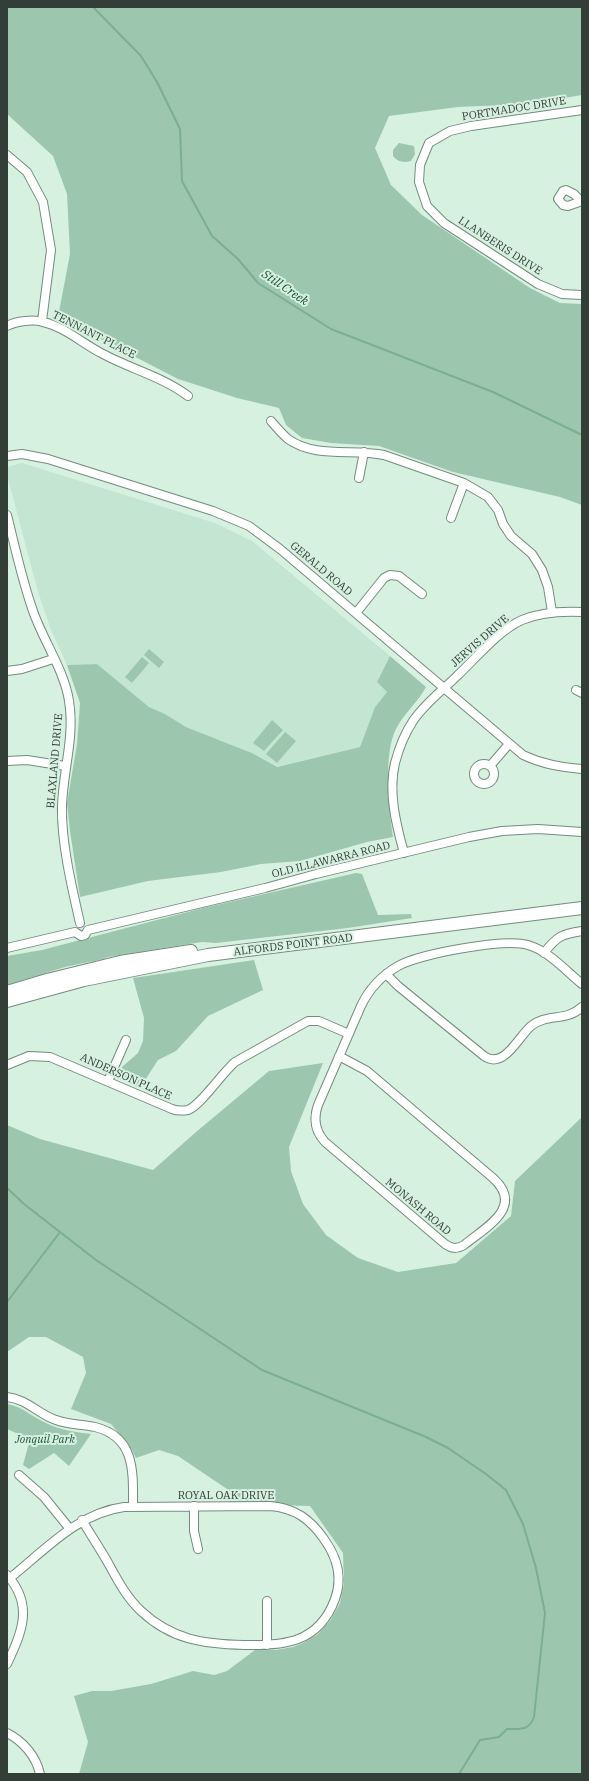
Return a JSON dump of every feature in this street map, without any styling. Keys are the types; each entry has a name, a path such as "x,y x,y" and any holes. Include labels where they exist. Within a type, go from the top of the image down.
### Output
{"highway":[{"name":"ALFORDS POINT ROAD","path":"7,992 47,980 127,961 194,950 582,902"},
{"name":"ALFORDS POINT ROAD","path":"7,1001 84,980 208,956 582,908"}],"street":[{"name":"PORTMADOC DRIVE","path":"421,193 418,182 420,165 429,143 450,131 471,126 582,110"},
{"path":"7,155 27,172 43,202 51,250 42,321"},
{"name":"LLANBERIS DRIVE","path":"421,193 427,206 444,224 538,284 562,294 582,295"},
{"name":"TENNANT PLACE","path":"7,326 42,321 62,329 108,357 174,386 188,396"},
{"path":"271,422 288,439 302,447 326,451 364,452 384,455 464,483 488,498 498,510 511,536 537,560 546,578 552,612"},
{"path":"359,478 364,452"},
{"name":"GERALD ROAD","path":"7,456 22,454 48,459 213,511 231,518 266,537 523,755 538,762 555,766 582,769"},
{"path":"451,518 464,483"},
{"name":"BLAXLAND DRIVE","path":"7,515 31,605 53,659 63,679 69,699 72,717 65,766 62,822 80,923"},
{"path":"356,613 384,578 390,575 399,576 422,594"},
{"name":"JERVIS DRIVE","path":"404,852 393,799 393,781 395,763 403,740 413,721 429,702 507,629 523,620 552,612 582,612"},
{"path":"7,671 22,669 53,659"},
{"path":"490,766 509,744"},
{"path":"7,761 27,760 65,766"},
{"name":"OLD ILLAWARRA ROAD","path":"88,930 469,837 502,831 538,829 582,832"},
{"path":"7,948 75,932 81,936 85,935 88,930 86,924 80,923 75,926 75,932"},
{"path":"544,953 558,937 567,933 582,931"},
{"name":"MONASH ROAD","path":"339,1056 367,1071 493,1178 502,1188 505,1201 502,1212 464,1245 454,1248 445,1244 325,1142 319,1134 315,1120 316,1110 339,1056 367,995 386,974 404,963 418,958 508,943 522,943 535,947 582,984"},
{"path":"386,974 398,986 488,1059 496,1060 503,1057 534,1024 544,1020 568,1016 582,1007"},
{"name":"ANDERSON PLACE","path":"7,1065 29,1056 44,1056 57,1059 172,1109 182,1111 197,1104 226,1070 235,1062 304,1022 319,1021 349,1034"},
{"path":"108,1081 126,1040"},
{"path":"7,1397 27,1403 45,1415 58,1421 98,1428 115,1436 125,1448 133,1465 133,1507"},
{"path":"19,1475 44,1497 70,1529"},
{"path":"194,1506 194,1531 198,1549"},
{"name":"ROYAL OAK DRIVE","path":"9,1576 82,1520 105,1510 133,1507 270,1506 292,1510 302,1515 313,1524 333,1553 338,1567 339,1582 336,1597 326,1616 315,1629 302,1637 287,1643 267,1645 205,1643 178,1636 155,1623 140,1611 129,1597 82,1520"},
{"path":"7,1664 20,1634 23,1619 22,1601 9,1576"},
{"path":"267,1602 267,1645"},
{"path":"7,1733 26,1747 34,1758 40,1774"}],"shaded area":[{"path":"22,463 215,523 252,541 390,656 377,682 387,692 375,707 360,747 276,767 252,753 186,727 165,714 149,707 97,664 67,665 51,630 38,592 7,475 7,467"}],"green space":[{"path":"7,7 582,7 582,95 529,104 458,107 389,116 375,148 391,185 422,215 530,288 560,303 582,304 582,505 560,497 453,472 379,446 331,443 302,438 286,425 279,408 237,398 178,379 58,317 70,254 67,194 53,156 7,114"},
{"path":"399,143 414,146 415,154 411,161 401,162 393,156 393,150"},
{"path":"149,649 164,662 159,668 144,655"},
{"path":"390,656 426,687 399,723 389,752 388,782 393,837 367,842 300,861 261,864 221,872 148,881 80,897 67,803 77,744 80,703 67,665 97,664 149,707 165,714 186,727 252,753 277,767 360,747 375,707 387,692 377,682"},
{"path":"142,657 149,663 132,683 125,677"},
{"path":"272,720 283,730 264,751 253,743"},
{"path":"285,732 296,741 277,763 266,754"},
{"path":"356,873 362,874 378,915 411,914 412,918 348,928 216,943 202,942 108,957 65,967 7,985 7,956 42,950 203,908"},
{"path":"254,960 263,990 208,1016 176,1051 158,1060 140,1088 118,1078 122,1067 138,1053 143,1041 144,1018 133,978"},
{"path":"323,1063 289,1147 291,1171 303,1204 326,1235 358,1258 398,1272 456,1263 511,1216 515,1181 582,1117 582,1774 79,1774 88,1742 74,1696 92,1691 111,1691 151,1684 193,1671 214,1675 227,1671 255,1650 276,1650 293,1647 305,1642 318,1634 330,1621 340,1603 344,1584 343,1553 310,1506 230,1504 227,1489 178,1456 159,1450 136,1458 132,1450 111,1424 71,1409 86,1373 83,1357 46,1337 29,1337 7,1352 7,1125 40,1139 153,1170 269,1071"},
{"name":"Jonquil Park","path":"7,1404 22,1409 41,1421 51,1425 91,1434 69,1466 54,1453 29,1469 23,1465 30,1439 7,1429"}],"waterway":[{"name":"Still Creek","path":"93,7 141,56 157,82 180,129 182,181 212,236 238,259 258,283 331,329 493,392 582,435"},
{"path":"7,1188 24,1204 96,1260 262,1370 426,1437 448,1448 486,1474 506,1490 523,1524 536,1568 545,1613 534,1717 530,1725 527,1727 520,1729 507,1729 499,1737 480,1740 459,1774"},
{"path":"7,1302 60,1232"}]}
